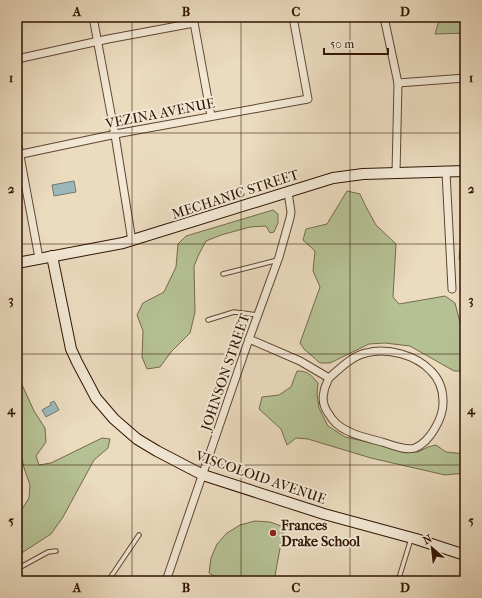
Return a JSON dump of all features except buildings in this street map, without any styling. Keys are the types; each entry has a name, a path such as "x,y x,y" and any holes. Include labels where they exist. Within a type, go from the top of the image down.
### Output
{"main road":[{"name":"MECHANIC STREET","path":"17,263 113,246 340,177 362,174 465,171"},
{"name":"VISCOLOID AVENUE","path":"52,256 71,349 80,370 96,398 114,419 137,438 157,452 203,475 324,514 411,538 465,555"}],"street":[{"path":"93,17 115,135 132,240"},
{"name":"VEZINA AVENUE","path":"18,155 211,116 308,99 293,17"},
{"path":"384,17 398,83 396,173"},
{"path":"17,59 194,20 211,116"},
{"path":"398,83 465,78"},
{"path":"17,140 18,155 40,258"},
{"path":"446,172 452,289"},
{"name":"JOHNSON STREET","path":"166,581 278,260 291,212 288,192"},
{"path":"249,340 300,361 329,378"},
{"path":"379,351 395,352 410,357 431,371 438,381 443,393 444,404 439,421 432,434 422,444 413,449 405,449 361,436 344,429 333,422 326,410 323,400 324,391 329,378 354,358 366,353 379,351"}],"lane":[{"path":"223,274 278,260"},
{"path":"208,320 234,312 258,315"},
{"path":"108,581 139,535"},
{"path":"400,581 411,538"},
{"path":"17,569 48,552 56,551"}],"green space":[{"path":"440,17 465,17 465,33 435,34"},
{"path":"347,191 360,194 376,225 396,244 393,297 399,304 445,296 455,303 462,330 465,332 465,371 454,371 410,346 385,343 369,344 330,363 320,363 304,349 300,343 320,287 313,271 315,251 303,240 306,229 327,224"},
{"path":"273,210 278,214 278,223 274,232 270,233 266,226 250,227 206,241 194,266 195,312 190,333 171,352 160,367 147,369 142,357 143,331 137,315 143,303 164,292 176,267 178,244 186,236"},
{"path":"465,235 465,264 459,259 461,238"},
{"path":"297,371 309,374 318,383 317,394 319,408 328,426 345,437 418,452 436,445 446,452 465,454 465,473 445,475 371,458 308,439 296,438 287,445 281,429 259,409 262,397 279,395 291,387"},
{"path":"17,373 34,411 45,428 46,442 36,456 39,465 51,463 102,438 110,439 108,448 94,460 63,517 51,534 17,556 17,517 29,498 30,485 24,468 17,431"},
{"path":"255,521 270,522 284,527 274,581 223,581 209,573 211,558 217,544 227,533 240,525"}],"water":[{"path":"74,181 76,192 54,196 52,185"},
{"path":"54,401 59,410 46,417 42,410 51,405 50,403"}],"place":[{"name":"Frances Drake School","path":"273,533"}]}
